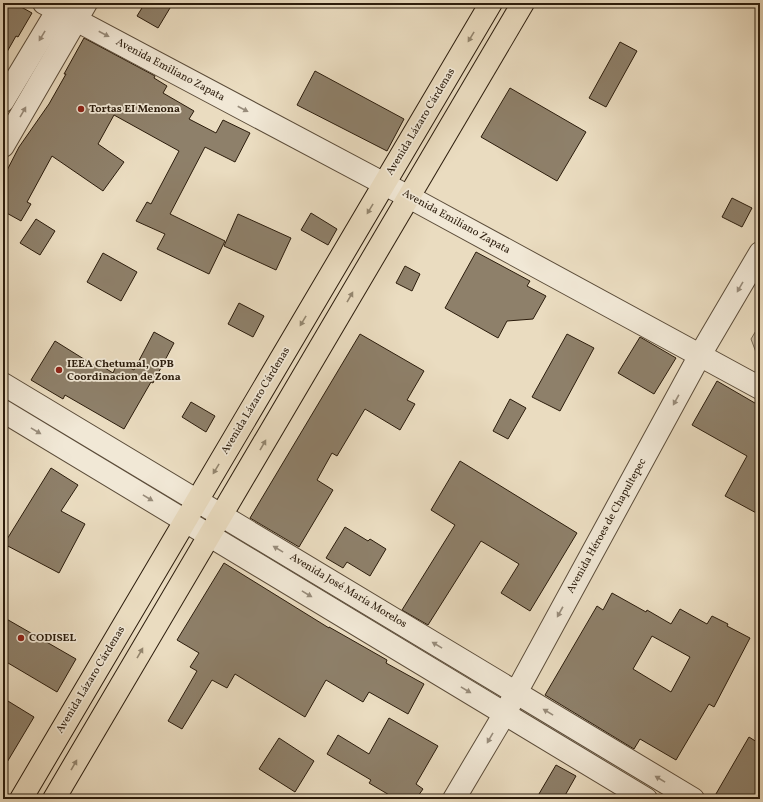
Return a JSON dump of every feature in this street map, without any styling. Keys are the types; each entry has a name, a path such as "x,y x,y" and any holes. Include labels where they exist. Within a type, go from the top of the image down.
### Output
{"main road":[{"name":"Avenida Lázaro Cárdenas","path":"21,799 491,3"},
{"path":"54,799 523,3"}],"street":[{"name":"Avenida Emiliano Zapata","path":"65,8 384,184 760,388"},
{"path":"3,101 65,8"},
{"path":"3,146 65,8"},
{"name":"Avenida Héroes de Chapultepec","path":"454,799 516,692 700,356 760,253"},
{"name":"Avenida José María Morelos","path":"3,384 693,799"},
{"path":"3,411 646,799"}],"shaded area":[{"path":"760,324 760,363 751,339"}],"building":[{"path":"3,3 14,3 32,13 18,37 16,36 3,59"},
{"path":"145,3 173,3 158,28 137,16"},
{"path":"84,38 155,76 154,78 167,86 163,93 194,111 189,119 216,133 223,120 250,133 235,162 205,147 170,214 225,241 209,274 157,249 165,234 136,221 147,202 151,204 179,151 114,115 98,144 124,162 103,191 52,156 27,202 31,204 21,221 3,211 3,178 19,147 49,104"},
{"path":"620,42 637,51 606,107 589,98"},
{"path":"315,71 404,119 387,151 297,105"},
{"path":"510,88 586,132 557,181 481,137"},
{"path":"732,198 752,208 742,227 722,217"},
{"path":"311,213 337,229 328,245 301,230"},
{"path":"238,214 291,238 276,270 224,246"},
{"path":"36,219 55,231 40,255 20,243"},
{"path":"476,252 530,281 527,286 546,296 533,319 507,321 498,338 445,308"},
{"path":"103,253 137,272 121,301 87,282"},
{"path":"405,266 420,274 412,291 396,283"},
{"path":"239,303 264,316 253,337 228,324"},
{"path":"154,332 174,343 153,383 151,382 124,429 65,395 63,399 31,380 55,341 95,366 97,363 113,373 118,362 134,370"},
{"path":"360,334 424,371 407,400 415,404 400,430 365,409 337,456 332,453 317,480 333,490 299,547 250,518"},
{"path":"567,334 594,348 560,411 532,397"},
{"path":"640,337 676,358 654,394 618,373"},
{"path":"717,381 760,406 760,515 725,496 747,456 692,425"},
{"path":"510,399 526,408 508,439 493,431"},
{"path":"191,402 215,416 206,432 182,417"},
{"path":"460,461 577,533 530,611 501,593 519,564 481,541 428,625 402,610 455,525 431,510"},
{"path":"51,468 78,485 61,511 85,524 59,573 4,544"},
{"path":"345,527 368,541 370,539 386,549 370,576 347,562 343,568 326,558"},
{"path":"224,563 329,628 387,660 386,663 424,684 408,714 369,692 363,702 326,680 305,717 235,674 227,688 212,680 182,729 168,721 197,671 190,667 199,653 177,640"},
{"path":"612,593 646,612 647,610 671,624 680,609 707,624 712,616 750,638 714,707 709,704 676,760 640,739 634,749 545,695 597,606 603,610","holes":["652,636 690,657 671,692 633,669"]},
{"name":"CODISEL","path":"3,617 76,659 57,692 3,660"},
{"path":"3,698 34,717 3,769"},
{"path":"389,718 438,746 416,784 423,789 416,799 396,799 369,783 371,780 327,754 338,735 369,754"},
{"path":"749,737 760,744 760,799 713,799"},
{"path":"279,738 314,761 295,792 259,769"},
{"path":"556,765 576,776 563,799 536,799"}],"place":[{"name":"Tortas EI Menona","path":"81,109"},
{"name":"IEEA Chetumal, OPB Coordinacion de Zona","path":"59,370"},
{"name":"CODISEL","path":"21,638"}]}
